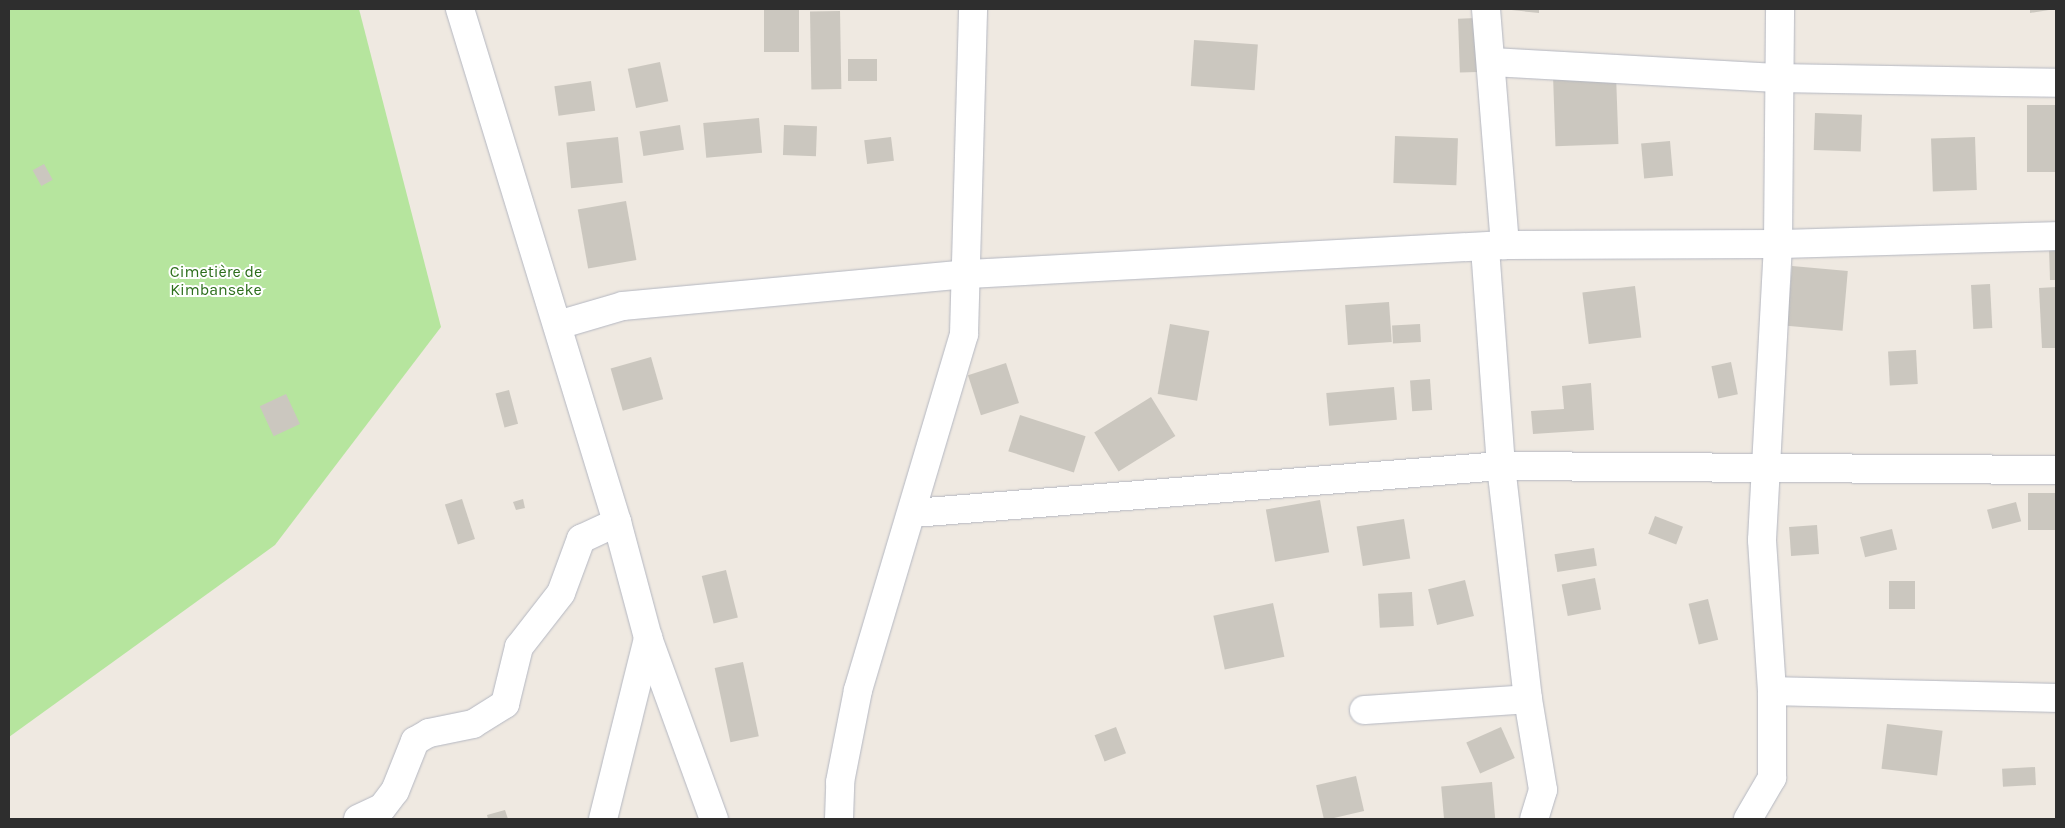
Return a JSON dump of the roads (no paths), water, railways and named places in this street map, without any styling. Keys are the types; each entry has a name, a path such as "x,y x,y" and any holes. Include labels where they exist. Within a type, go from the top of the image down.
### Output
{"street":[{"path":"460,9 558,324 617,522 648,638 714,819"},
{"path":"839,819 840,782 858,690 914,513 964,334 969,274 973,9"},
{"path":"1486,9 1492,62 1501,466 1528,699 1543,790 1534,819"},
{"path":"1748,819 1772,778 1772,691 1762,540 1763,469 1778,244 1777,78 1780,9"},
{"path":"1492,62 1777,78 2056,83"},
{"path":"558,324 623,306 969,274 1495,247 1778,244 2056,236"},
{"path":"914,513 1501,466 2056,470"},
{"path":"358,819 382,808 395,791 415,741 429,733 473,724 505,704 519,647 561,593 581,539 617,522"},
{"path":"603,819 648,638"},
{"path":"1772,691 2056,698"},
{"path":"1364,710 1528,699"}],"park label":[{"name":"Cimetière de Kimbanseke","path":"216,281"}]}
